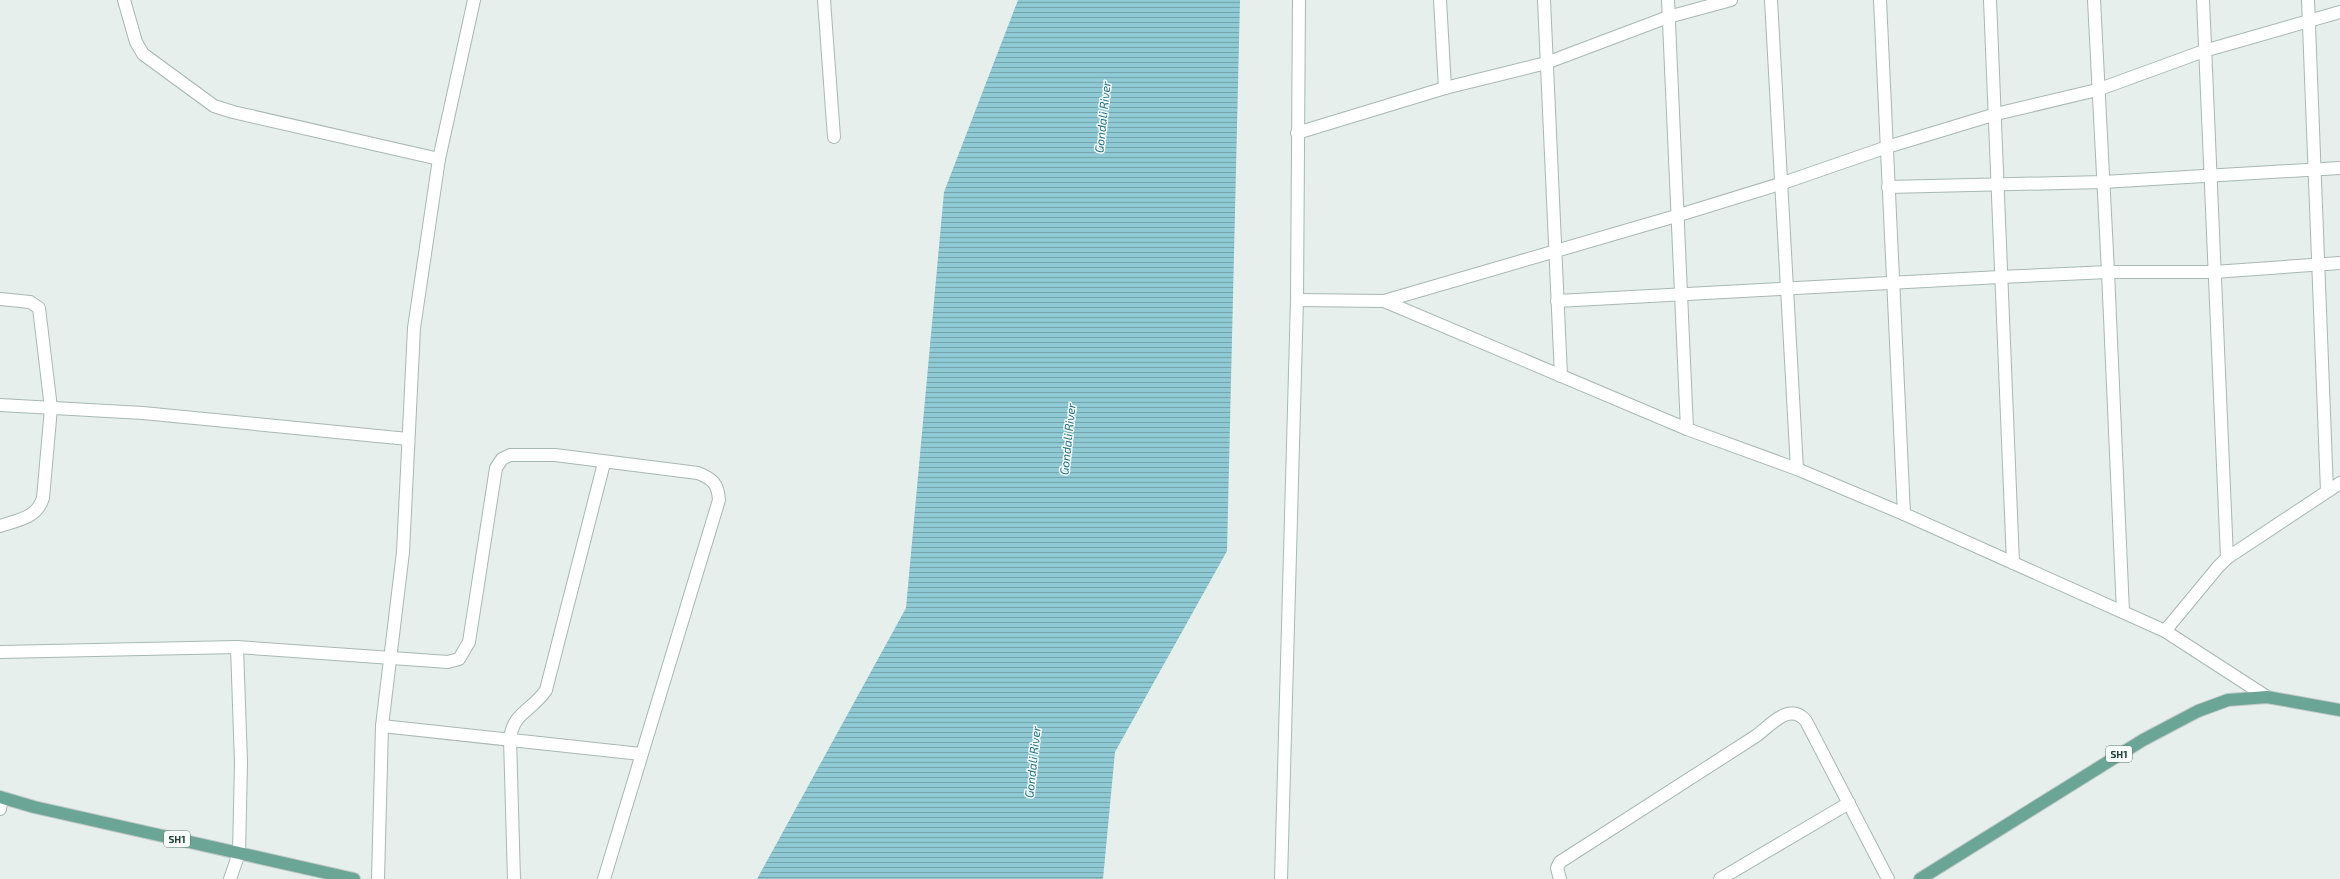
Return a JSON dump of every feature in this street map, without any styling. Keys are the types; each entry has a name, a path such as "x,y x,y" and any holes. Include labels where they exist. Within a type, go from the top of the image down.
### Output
{"main road":[{"name":"SH1","path":"1920,879 2164,729 2198,711 2228,700 2267,697 2340,710"},
{"name":"SH1","path":"1,802 354,879"}],"street":[{"path":"124,0 136,42 143,54 214,106 233,112 439,159"},
{"path":"378,879 382,726 403,552 414,328 439,159 474,0"},
{"path":"824,0 834,138"},
{"path":"1281,879 1297,300 1297,133 1300,0"},
{"path":"1440,0 1445,88"},
{"path":"1544,0 1561,376"},
{"path":"1668,0 1676,216 1687,429"},
{"path":"1297,133 1445,88 1546,63 1668,17 1731,0"},
{"path":"1771,0 1783,183 1786,288 1797,469"},
{"path":"1880,0 1892,284 1904,514"},
{"path":"1990,0 1996,114 2000,277 2013,563"},
{"path":"2094,0 2097,90 2108,272 2123,612"},
{"path":"2203,0 2227,558"},
{"path":"2308,0 2313,170 2327,491"},
{"path":"1297,300 1384,302 1676,216 1783,183 1887,147 1996,114 2097,90 2204,51 2340,12"},
{"path":"1888,187 2103,182 2340,168"},
{"path":"1557,301 2108,272 2214,272 2340,263"},
{"path":"0,299 30,302 39,308 51,408 43,498 40,509 32,515 0,526"},
{"path":"1384,302 1687,429 1797,469 1904,514 2165,631 2267,697"},
{"path":"0,405 143,413 408,439"},
{"path":"0,652 237,647 448,662 459,660 465,652 469,642 496,468 502,459 510,455 555,455 604,463 698,474 710,478 718,487 719,500 604,879"},
{"path":"514,879 510,739 511,727 515,719 539,701 546,690 604,463"},
{"path":"2165,631 2218,566 2227,558 2340,482"},
{"path":"230,879 239,853 241,763 237,647"},
{"path":"1560,879 1557,868 1560,862 1756,736 1784,715 1793,712 1801,714 1806,721 1888,879"},
{"path":"382,726 641,754"},
{"path":"1720,879 1848,804"}],"water":[{"name":"Gondali River","path":"1018,0 1240,0 1227,551 1115,752 1103,879 757,879 906,608 944,192"}]}
